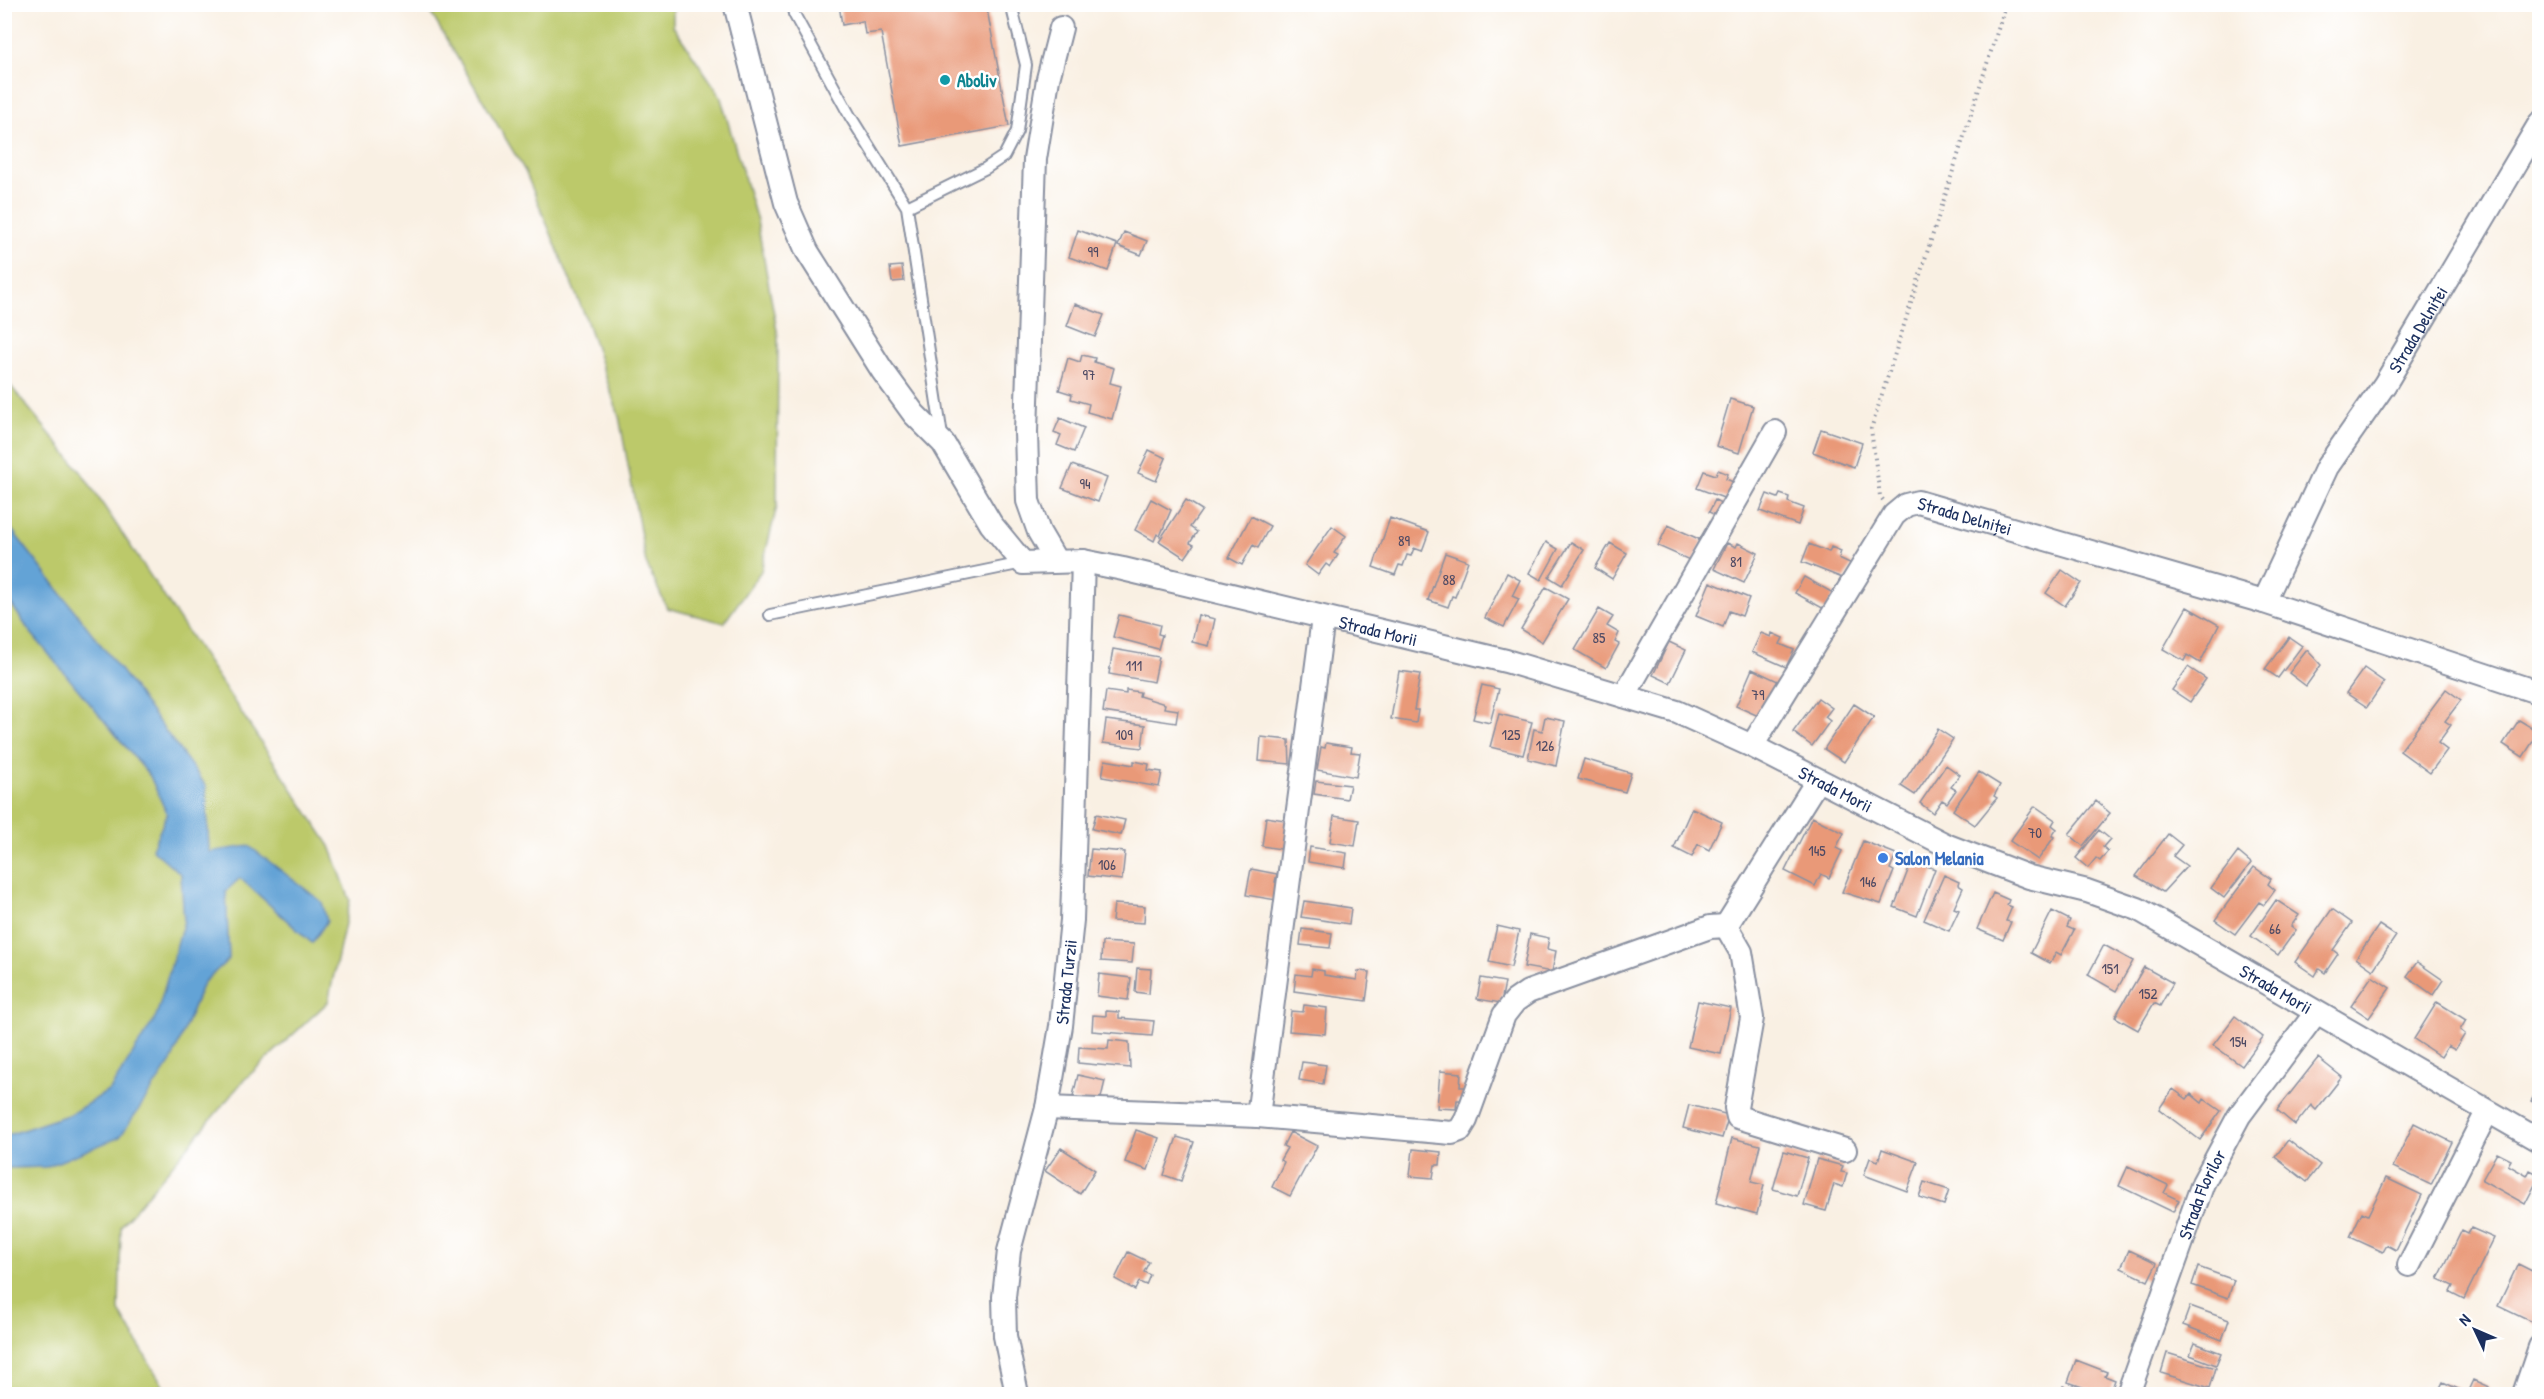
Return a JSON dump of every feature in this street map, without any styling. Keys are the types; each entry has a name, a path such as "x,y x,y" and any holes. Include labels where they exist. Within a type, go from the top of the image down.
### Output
{"street":[{"path":"735,4 786,203 807,251 882,370 914,414 943,443 991,524 1023,563"},
{"path":"1056,561 1040,532 1028,501 1026,432 1035,159 1048,79 1061,28"},
{"name":"Strada Delniței","path":"2264,602 2327,467 2385,384 2540,123"},
{"path":"1624,696 1775,432"},
{"name":"Strada Delniței","path":"1752,746 1894,515 1906,505 1918,502 2264,602 2540,693"},
{"name":"Strada Morii","path":"1023,563 1083,561 1506,661 1677,712 1752,746 1948,846 2029,877 2087,891 2138,909 2315,1014 2540,1141"},
{"name":"Strada Turzii","path":"1017,1395 1005,1336 1004,1297 1009,1251 1047,1108 1061,1026 1072,920 1083,561"},
{"path":"1258,1116 1323,618"},
{"path":"1726,927 1817,781"},
{"path":"1047,1108 1258,1116 1452,1133 1460,1130 1466,1120 1504,1015 1515,1000 1528,992 1710,927 1726,927"},
{"path":"1726,927 1742,952 1752,1018 1736,1108 1737,1118 1845,1150"},
{"name":"Strada Florilor","path":"2128,1395 2203,1183 2239,1116 2315,1014"},
{"path":"2409,1265 2487,1112"},
{"path":"2524,1395 2540,1347"}],"lane":[{"path":"792,4 794,14 850,116 907,207 943,443"},
{"path":"907,207 986,168 1004,156 1017,131 1026,65 1011,4"},
{"path":"770,615 1023,563"}],"path":[{"path":"1894,515 1880,496 1871,429 2006,4"}],"green space":[{"path":"426,5 673,5 673,26 720,95 757,221 778,336 777,506 761,571 724,623 667,608 646,563 619,416 585,316 525,171"},
{"path":"4,378 82,473 330,846 350,900 328,1002 243,1081 121,1226 119,1311 168,1394 5,1394 5,1168 46,1167 172,1060 203,983 229,959 226,891 240,878 312,943 327,921 209,852 206,786 115,663 5,521"},
{"path":"4,594 28,629 150,776 167,814 152,849 181,874 184,921 156,1018 110,1090 71,1114 5,1136"}],"water":[{"path":"5,521 115,663 206,786 209,852 249,846 322,902 327,921 312,943 240,878 226,891 229,959 203,983 172,1060 120,1137 46,1167 5,1168 5,1136 71,1114 110,1090 156,1017 184,921 181,874 152,849 167,814 150,776 28,629 5,594"}],"building":[{"name":"Aboliv","path":"839,4 986,4 1009,126 902,146 881,32 865,34 863,21 842,25"},
{"path":"1078,230 1117,244 1108,271 1069,257"},
{"path":"1124,232 1147,241 1141,255 1118,246"},
{"path":"902,266 904,281 892,282 890,267"},
{"path":"1075,304 1104,315 1095,337 1067,326"},
{"path":"1082,355 1095,358 1094,362 1114,368 1110,383 1121,386 1112,419 1087,412 1089,404 1071,399 1072,394 1059,390 1068,358 1080,362"},
{"path":"1730,399 1753,406 1739,453 1716,446"},
{"path":"1060,418 1084,428 1074,452 1057,445 1061,435 1054,432"},
{"path":"1821,429 1862,443 1854,467 1813,452"},
{"path":"1149,450 1166,458 1156,481 1138,473"},
{"path":"1072,465 1107,478 1098,502 1062,488"},
{"path":"1718,470 1728,474 1726,479 1736,483 1729,500 1697,488 1704,471 1716,475"},
{"path":"1767,494 1778,498 1780,494 1789,497 1788,502 1804,508 1798,525 1760,511"},
{"path":"1151,499 1171,510 1160,536 1157,534 1154,541 1135,530"},
{"path":"1186,500 1202,510 1190,527 1197,532 1190,543 1194,545 1185,558 1159,541"},
{"path":"1715,500 1725,505 1719,517 1709,512"},
{"path":"1251,516 1270,526 1258,548 1253,545 1242,565 1229,558"},
{"path":"1390,518 1429,532 1422,551 1414,548 1411,556 1407,555 1403,566 1399,565 1395,575 1373,567"},
{"path":"1668,525 1703,541 1694,562 1658,546"},
{"path":"1332,526 1346,536 1334,553 1338,555 1330,567 1326,564 1318,575 1305,565"},
{"path":"1546,542 1558,549 1541,580 1529,573"},
{"path":"1571,542 1584,550 1562,585 1549,577"},
{"path":"1610,543 1627,553 1612,579 1595,568"},
{"path":"1727,543 1736,547 1738,543 1758,553 1744,583 1714,569"},
{"path":"1809,544 1829,552 1831,547 1841,551 1839,558 1852,564 1845,579 1802,562"},
{"path":"1445,553 1468,561 1455,597 1452,596 1448,607 1428,600"},
{"path":"2062,570 2081,583 2065,606 2046,593"},
{"path":"1507,573 1520,580 1512,596 1519,599 1504,627 1485,618"},
{"path":"1804,577 1835,594 1826,610 1795,593"},
{"path":"1710,582 1749,598 1742,616 1729,611 1723,627 1696,616"},
{"path":"1546,587 1568,599 1542,642 1521,629"},
{"path":"2187,607 2219,625 2200,663 2187,655 2184,661 2163,649"},
{"path":"1599,609 1613,617 1607,626 1619,633 1615,642 1619,644 1606,668 1575,650"},
{"path":"1119,615 1160,625 1158,634 1162,635 1158,649 1113,637"},
{"path":"1198,615 1215,619 1209,646 1192,642"},
{"path":"1761,633 1771,637 1772,633 1783,638 1780,644 1794,650 1786,667 1752,652"},
{"path":"2289,637 2302,646 2278,678 2265,669"},
{"path":"1669,642 1686,650 1670,683 1653,675"},
{"path":"1113,649 1159,657 1154,682 1109,674"},
{"path":"2307,650 2321,665 2306,686 2289,673"},
{"path":"2188,667 2206,679 2190,702 2172,690"},
{"path":"2364,668 2384,682 2367,707 2346,693"},
{"path":"1752,669 1780,682 1763,718 1736,706"},
{"path":"1399,671 1420,674 1414,710 1418,710 1416,723 1391,719"},
{"path":"1482,685 1499,689 1490,723 1473,719"},
{"path":"2446,689 2461,700 2445,721 2451,725 2438,743 2447,750 2430,773 2400,751"},
{"path":"1126,690 1140,692 1139,696 1165,704 1164,708 1178,710 1176,723 1103,712 1106,691 1126,694"},
{"path":"1818,698 1832,708 1825,717 1830,721 1812,746 1793,732"},
{"path":"1854,704 1874,717 1844,762 1824,749"},
{"path":"1499,714 1532,722 1523,755 1490,747"},
{"path":"1545,717 1565,721 1556,766 1528,759 1534,729 1542,731"},
{"path":"1106,720 1145,725 1142,748 1103,743"},
{"path":"2519,720 2539,732 2523,757 2503,744"},
{"path":"1938,729 1953,739 1915,795 1901,786"},
{"path":"1261,737 1289,740 1290,764 1259,761"},
{"path":"1326,743 1352,747 1351,752 1360,753 1356,777 1317,770 1321,747 1325,748"},
{"path":"1584,759 1631,773 1625,792 1578,779"},
{"path":"1105,760 1134,765 1134,761 1149,764 1148,770 1162,772 1159,787 1102,777"},
{"path":"1946,765 1960,775 1951,787 1956,790 1947,803 1942,800 1933,813 1920,803"},
{"path":"1979,772 2000,785 1994,796 1997,798 1975,825 1953,810"},
{"path":"1316,781 1350,785 1347,799 1314,794"},
{"path":"2096,801 2110,813 2083,846 2069,834"},
{"path":"2035,806 2055,820 2052,825 2057,829 2038,860 2010,841"},
{"path":"1692,808 1722,822 1709,850 1698,844 1692,857 1674,848"},
{"path":"1096,814 1125,820 1121,835 1092,829"},
{"path":"1334,816 1359,820 1355,846 1330,842"},
{"path":"1266,817 1291,821 1287,850 1262,846"},
{"path":"1812,817 1844,833 1836,848 1842,851 1829,878 1821,874 1815,886 1785,871"},
{"path":"2099,830 2110,839 2103,847 2108,851 2100,861 2096,858 2088,868 2076,858"},
{"path":"2168,834 2182,845 2173,856 2187,866 2163,892 2136,876"},
{"path":"1863,841 1896,854 1890,869 1894,871 1881,904 1842,892"},
{"path":"1310,847 1347,853 1345,868 1308,862"},
{"path":"1091,849 1125,852 1122,880 1088,876"},
{"path":"2238,852 2251,863 2224,898 2211,888"},
{"path":"1912,860 1935,869 1917,916 1894,907"},
{"path":"2254,867 2271,879 2268,884 2275,890 2264,905 2259,902 2235,934 2215,920"},
{"path":"1251,869 1277,874 1275,882 1279,883 1276,900 1246,895"},
{"path":"1944,875 1959,882 1958,885 1963,888 1954,908 1959,910 1949,931 1924,920"},
{"path":"1993,893 2009,900 2007,905 2012,907 2006,921 2011,922 2003,940 1977,929"},
{"path":"2276,900 2299,915 2291,926 2296,930 2278,955 2251,936"},
{"path":"1304,901 1351,908 1349,924 1301,917"},
{"path":"1114,904 1145,906 1144,923 1112,921"},
{"path":"2332,909 2352,923 2333,950 2338,954 2325,973 2319,969 2315,976 2295,962"},
{"path":"2052,911 2070,920 2067,927 2074,930 2061,955 2056,952 2050,963 2031,953"},
{"path":"2379,925 2396,936 2373,970 2356,958"},
{"path":"1497,926 1519,931 1511,967 1489,962"},
{"path":"1302,929 1332,933 1330,948 1300,945"},
{"path":"1530,934 1549,938 1547,949 1556,951 1552,972 1524,967"},
{"path":"1102,942 1134,944 1132,963 1101,961"},
{"path":"2104,945 2133,961 2116,991 2088,975"},
{"path":"2417,962 2443,980 2433,995 2407,976"},
{"path":"2144,967 2173,983 2160,1006 2154,1003 2138,1030 2115,1017"},
{"path":"1137,968 1151,969 1149,994 1135,992"},
{"path":"1312,969 1324,971 1324,975 1357,980 1358,971 1370,972 1366,1001 1294,991 1296,974 1311,976"},
{"path":"1099,974 1131,978 1128,1000 1097,996"},
{"path":"2372,976 2390,988 2369,1018 2351,1006"},
{"path":"1481,978 1505,982 1501,1003 1477,999"},
{"path":"1698,1001 1731,1008 1721,1054 1688,1047"},
{"path":"2437,1002 2466,1020 2460,1030 2465,1034 2455,1050 2448,1046 2441,1057 2414,1039"},
{"path":"1304,1005 1327,1008 1325,1034 1289,1031 1291,1011 1303,1012"},
{"path":"1106,1011 1119,1012 1119,1018 1154,1021 1152,1036 1092,1031 1093,1015 1106,1016"},
{"path":"2235,1016 2263,1037 2242,1066 2213,1045"},
{"path":"1109,1040 1129,1042 1130,1068 1078,1063 1079,1047 1108,1049"},
{"path":"2318,1058 2342,1077 2316,1110 2311,1105 2295,1125 2277,1110"},
{"path":"1302,1062 1326,1065 1323,1084 1299,1080"},
{"path":"1440,1071 1461,1073 1460,1087 1465,1087 1464,1100 1457,1100 1456,1109 1437,1108"},
{"path":"1078,1075 1105,1081 1099,1106 1072,1100"},
{"path":"2540,1086 2540,1106 2531,1101"},
{"path":"2173,1089 2187,1099 2191,1094 2202,1103 2204,1099 2221,1111 2200,1140 2159,1109"},
{"path":"1689,1105 1729,1115 1722,1138 1683,1128"},
{"path":"2414,1123 2452,1142 2431,1185 2393,1167"},
{"path":"1136,1130 1159,1138 1148,1170 1125,1162"},
{"path":"1290,1132 1317,1146 1290,1196 1272,1187 1284,1162 1280,1160 1287,1148 1283,1146"},
{"path":"1177,1137 1194,1142 1181,1181 1164,1175"},
{"path":"1732,1138 1760,1145 1751,1182 1764,1185 1757,1214 1716,1203"},
{"path":"2288,1140 2320,1165 2307,1182 2275,1157"},
{"path":"1061,1148 1095,1170 1080,1194 1045,1171"},
{"path":"1413,1149 1441,1152 1440,1165 1435,1165 1433,1178 1410,1176"},
{"path":"1882,1149 1918,1162 1907,1191 1864,1175 1870,1158 1878,1161"},
{"path":"1784,1151 1808,1158 1797,1196 1773,1189"},
{"path":"2497,1153 2511,1160 2508,1165 2527,1176 2530,1170 2540,1175 2525,1204 2482,1180"},
{"path":"1817,1159 1843,1166 1841,1172 1847,1173 1843,1187 1834,1184 1826,1211 1804,1205"},
{"path":"2128,1166 2168,1185 2164,1193 2179,1200 2173,1212 2119,1186"},
{"path":"2386,1178 2422,1195 2396,1250 2387,1245 2383,1252 2350,1237 2362,1212 2368,1215"},
{"path":"1924,1182 1949,1190 1944,1205 1919,1197"},
{"path":"2471,1228 2494,1238 2464,1299 2450,1292 2453,1286 2438,1279 2462,1230 2468,1233"},
{"path":"2129,1250 2157,1263 2148,1281 2121,1268"},
{"path":"1128,1252 1149,1262 1144,1272 1150,1275 1146,1285 1139,1282 1135,1290 1115,1279"},
{"path":"2518,1264 2540,1275 2540,1326 2498,1306"},
{"path":"2198,1267 2234,1280 2228,1298 2192,1285"},
{"path":"2190,1306 2229,1320 2222,1340 2183,1325"},
{"path":"2195,1343 2221,1353 2216,1365 2190,1355"},
{"path":"2167,1353 2216,1368 2210,1388 2161,1373"},
{"path":"2076,1360 2107,1372 2105,1376 2115,1380 2110,1394 2102,1394 2068,1382"},
{"path":"2473,1380 2489,1387 2485,1394 2437,1394 2443,1382 2467,1393"},
{"path":"2064,1386 2086,1394 2061,1394"}],"place":[{"name":"Aboliv","path":"945,80"},
{"name":"Salon Melania","path":"1883,858"}]}
